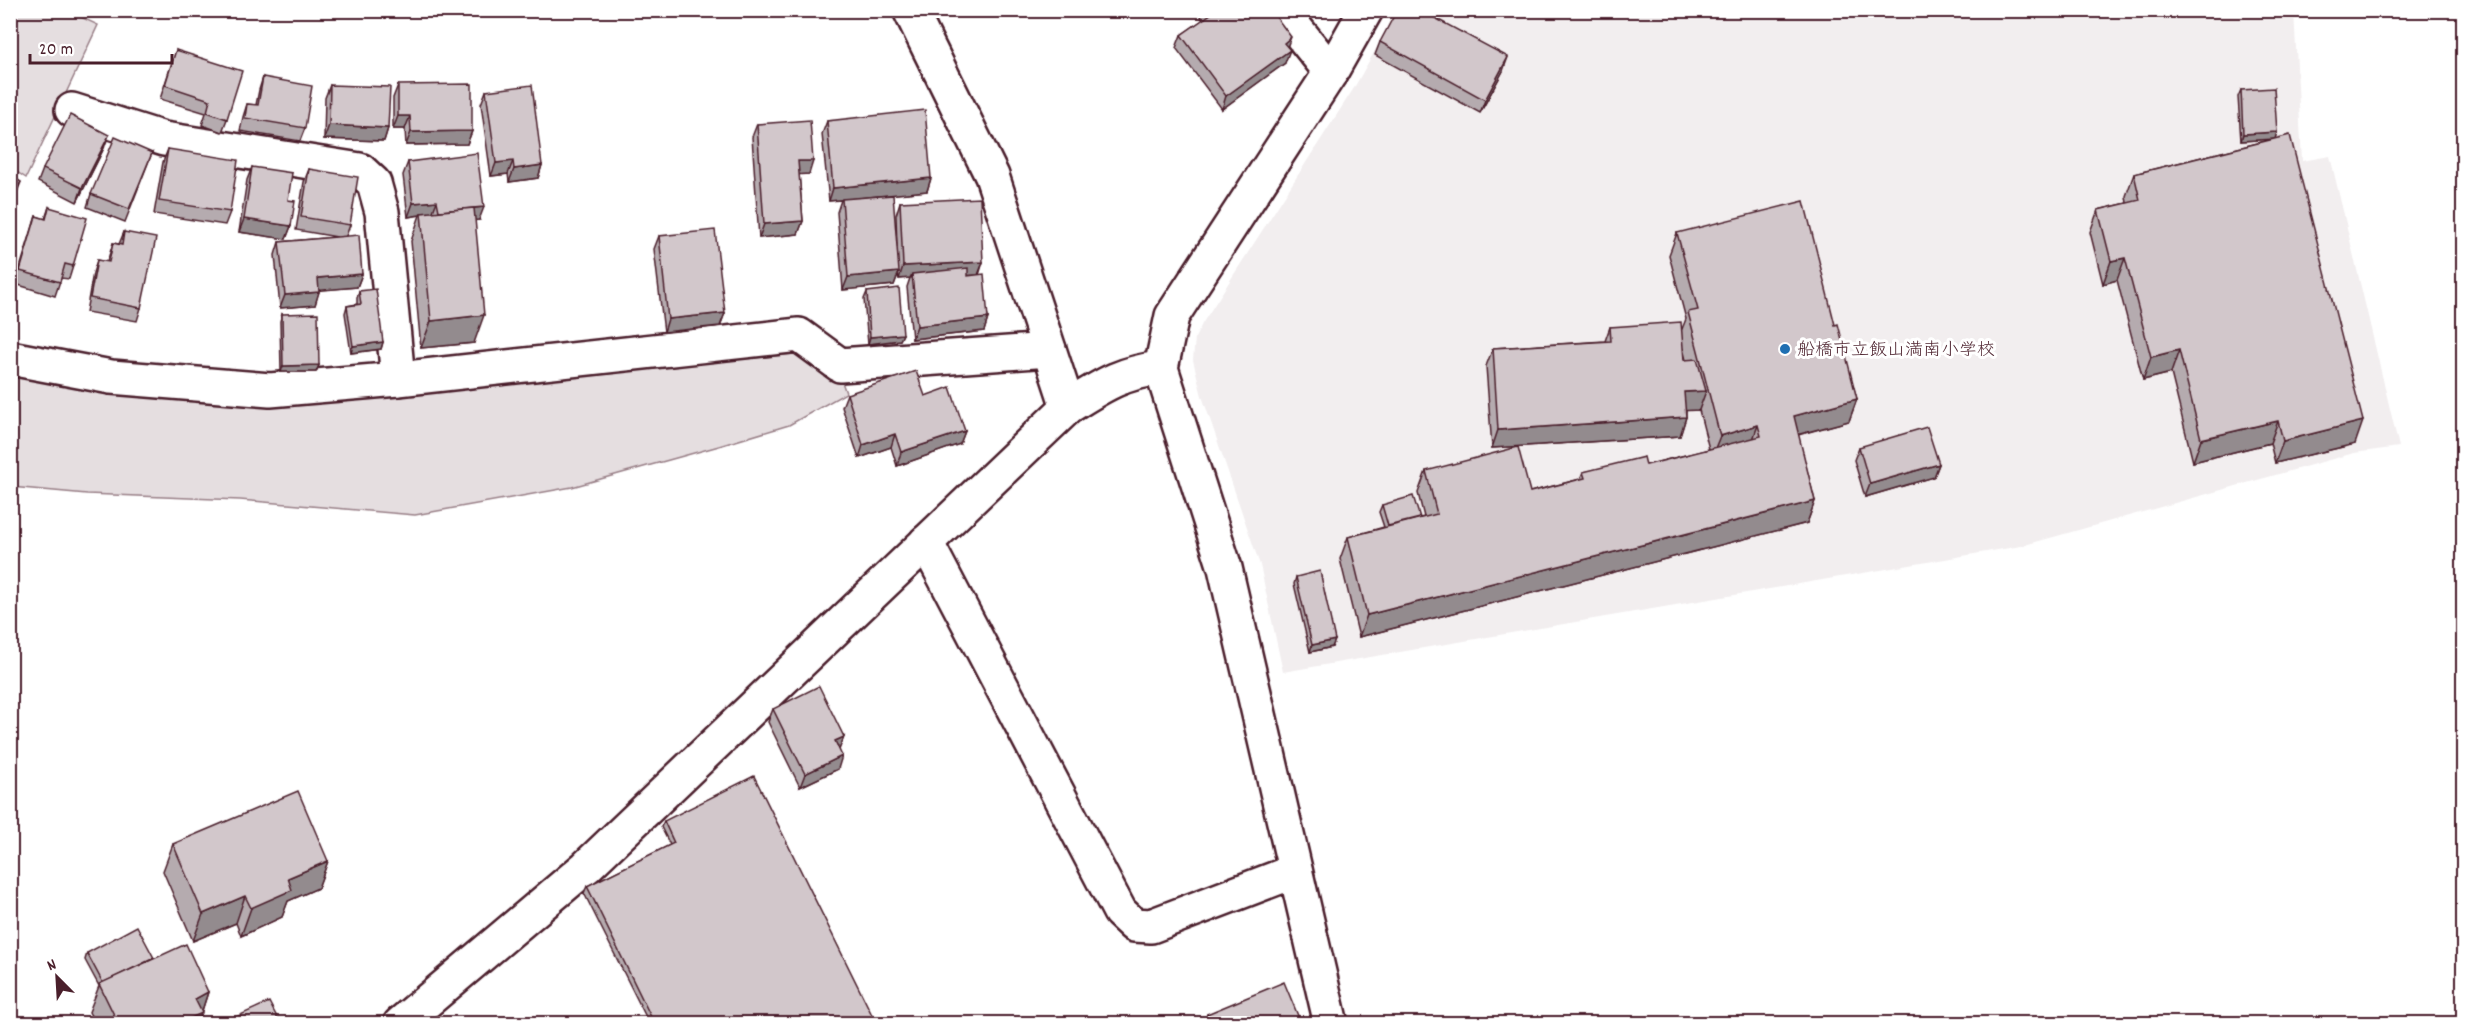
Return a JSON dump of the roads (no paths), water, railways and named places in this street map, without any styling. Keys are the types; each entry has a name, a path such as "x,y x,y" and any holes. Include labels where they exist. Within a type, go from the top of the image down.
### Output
{"street":[{"path":"910,10 992,176 1068,407"},
{"path":"1281,10 1331,72"},
{"path":"1331,1023 1225,568 1161,368 1172,316 1331,72 1366,10"},
{"path":"72,110 164,139 360,170 374,183 382,212 398,379"},
{"path":"10,358 111,377 270,390 398,379 799,335 840,365 1049,350"},
{"path":"400,1023 586,867 1068,407 1108,382 1134,371 1161,368"},
{"path":"926,542 1120,912 1134,925 1151,926 1295,871"}],"place":[{"name":"船橋市立飯山満南小学校","path":"1785,349"}]}
